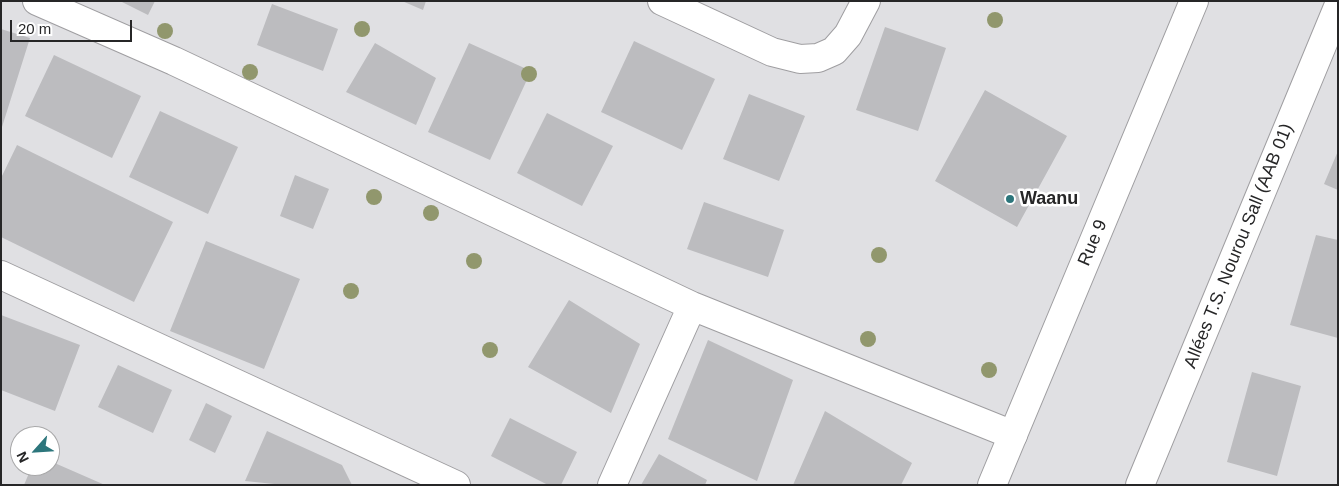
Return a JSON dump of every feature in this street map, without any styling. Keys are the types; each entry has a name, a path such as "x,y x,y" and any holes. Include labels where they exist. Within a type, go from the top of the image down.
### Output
{"street":[{"path":"37,1 174,61 692,306 1013,435"},
{"path":"662,1 772,52 800,59 818,58 834,51 848,35 866,1"},
{"name":"Rue 9","path":"992,485 1194,1"},
{"name":"Allées T.S. Nourou Sall (AAB 01)","path":"1140,485 1338,7"},
{"path":"1,275 456,485"},
{"path":"612,485 692,306"}],"building":[{"path":"120,1 155,1 148,15"},
{"path":"402,1 426,1 423,10"},
{"path":"272,4 338,29 323,71 257,45"},
{"path":"885,27 946,48 918,131 856,110"},
{"path":"1,29 30,38 2,127 1,127"},
{"path":"634,41 715,79 682,150 601,112"},
{"path":"375,43 436,78 416,125 346,92"},
{"path":"469,43 531,71 490,160 428,132"},
{"path":"54,55 141,96 112,158 25,116"},
{"path":"985,90 1067,136 1017,227 935,181"},
{"path":"749,94 805,116 779,181 723,159"},
{"path":"160,111 238,147 208,214 129,177"},
{"path":"547,113 613,146 582,206 517,173"},
{"path":"17,145 173,222 134,302 1,237 1,178"},
{"path":"1338,151 1338,190 1324,184"},
{"path":"295,175 329,189 313,229 280,216"},
{"path":"704,202 784,230 768,277 687,249"},
{"path":"1316,235 1338,240 1338,338 1290,325"},
{"path":"206,241 300,279 264,369 170,331"},
{"path":"569,300 640,344 611,413 528,367"},
{"path":"1,315 80,345 55,411 1,390"},
{"path":"708,340 793,380 757,481 668,439"},
{"path":"118,365 172,390 153,433 98,407"},
{"path":"1252,372 1301,386 1277,476 1227,462"},
{"path":"206,403 232,416 215,453 189,440"},
{"path":"825,411 912,463 901,485 793,485"},
{"path":"510,418 577,452 561,485 548,485 491,456"},
{"path":"267,431 342,465 352,485 284,485 245,481"},
{"path":"659,454 707,480 705,485 641,485"},
{"path":"60,465 105,485 24,485 28,476 60,476"}],"place":[{"name":"Waanu","path":"1010,199"}]}
